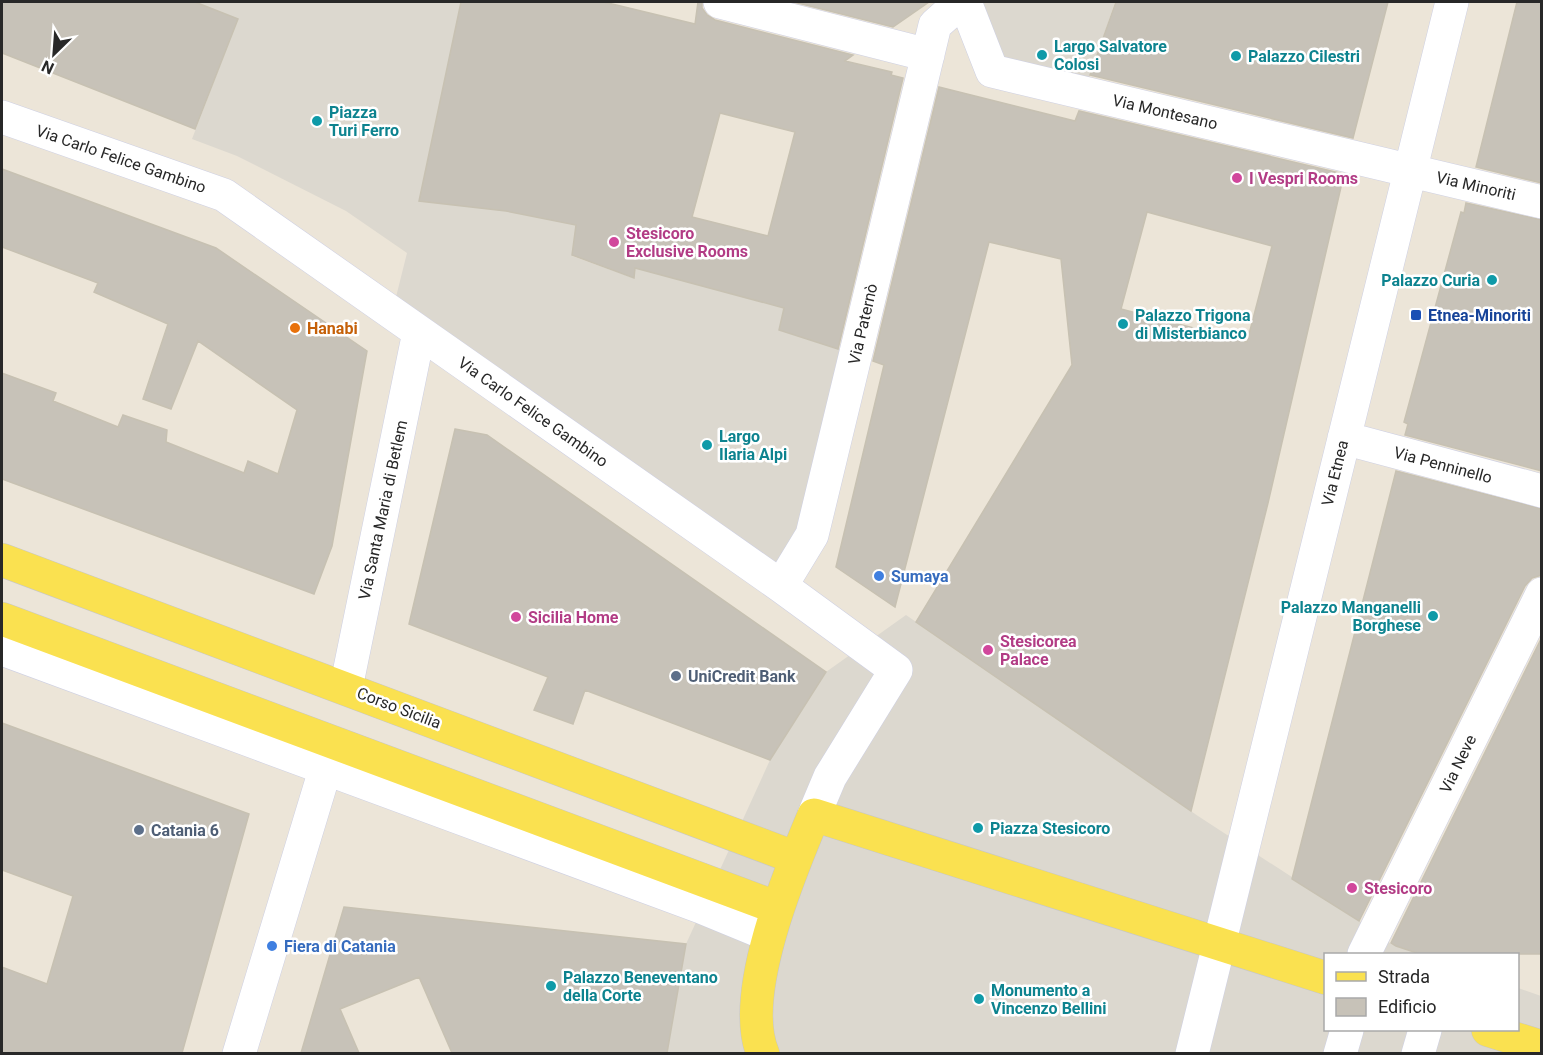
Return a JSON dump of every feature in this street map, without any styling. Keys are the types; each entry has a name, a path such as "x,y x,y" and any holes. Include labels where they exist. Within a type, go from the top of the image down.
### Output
{"main road":[{"name":"Corso Sicilia","path":"2,560 796,858"},
{"path":"2,619 330,755 774,922"},
{"path":"763,1053 758,1041 758,993 774,922 796,858 814,815 1324,977"},
{"path":"1494,1031 1542,1047"}],"street":[{"path":"720,2 928,55"},
{"name":"Via Paternò","path":"781,586 812,535 935,25 963,2"},
{"name":"Via Montesano","path":"963,2 992,71 1410,171"},
{"name":"Via Etnea","path":"1192,1053 1452,2"},
{"name":"Via Carlo Felice Gambino","path":"2,117 224,195 781,586 896,670 830,777 814,815"},
{"name":"Via Minoriti","path":"1410,171 1542,202"},
{"name":"Via Santa Maria di Betlem","path":"346,688 419,332"},
{"name":"Via Penninello","path":"1344,438 1542,491"},
{"name":"Via Neve","path":"1370,944 1542,594"},
{"path":"2,649 330,755 239,1053"},
{"path":"1341,1053 1346,1031"},
{"path":"1418,1053 1424,1031"}],"shaded area":[{"name":"Largo Ilaria Alpi","path":"195,2 461,2 419,201 506,211 576,225 572,256 633,278 635,268 784,308 779,330 856,354 781,586 392,313 407,253 346,211 237,156 192,139 238,19"},
{"name":"Largo Salvatore Colosi","path":"965,2 1115,2 1084,93 992,71"},
{"name":"Piazza Stesicoro","path":"906,615 1198,816 1391,944 1417,953 1324,953 1324,1031 1519,1031 1519,988 1541,996 1541,1053 667,1054 686,944 770,760 826,672"}],"building":[{"path":"2,2 195,2 238,19 195,129 2,53"},
{"path":"461,2 604,2 695,24 698,2 702,2 702,8 707,15 715,20 853,55 845,61 892,72 891,75 903,78 838,349 779,330 784,308 635,268 634,278 572,255 576,225 506,211 419,201","holes":["720,113 795,132 768,236 692,217"]},
{"path":"794,2 929,2 893,27"},
{"name":"Palazzo Cilestri","path":"1116,2 1388,2 1353,138 1090,75"},
{"path":"1517,2 1542,2 1542,183 1476,167"},
{"path":"939,87 1075,121 1079,111 1344,174 1268,503 1191,811 916,622 1072,365 1061,259 989,242 895,607 836,567 884,365 873,361","holes":["1147,212 1272,246 1247,342 1121,309"]},
{"path":"2,169 216,248 367,351 332,546 314,594 2,479 2,373 56,393 53,401 118,427 123,415 167,430 166,442 244,473 248,461 278,474 297,410 198,341 171,409 143,399 168,324 94,292 98,283 2,247"},
{"path":"1466,203 1542,220 1542,471 1405,435 1408,424 1404,422 1461,212 1464,213"},
{"path":"455,429 487,435 826,672 770,760 585,690 573,724 534,710 548,677 409,624"},
{"path":"1396,471 1542,509 1542,575 1532,578 1525,586 1359,921 1292,879"},
{"path":"1542,637 1542,954 1417,953 1391,943"},
{"path":"2,723 249,814 182,1053 2,1053 2,967 47,984 73,896 2,870"},
{"name":"Palazzo Beneventano della Corte","path":"344,907 686,944 667,1053 452,1053 419,977 340,1009 359,1053 301,1053"}],"place":[{"name":"Largo Salvatore Colosi","path":"1042,55"},
{"name":"Palazzo Cilestri","path":"1236,56"},
{"name":"Piazza Turi Ferro","path":"317,121"},
{"name":"I Vespri Rooms","path":"1237,178"},
{"name":"Stesicoro Exclusive Rooms","path":"614,242"},
{"name":"Palazzo Curia","path":"1492,280"},
{"name":"Etnea-Minoriti","path":"1416,315"},
{"name":"Palazzo Trigona di Misterbianco","path":"1123,324"},
{"name":"Hanabi","path":"295,328"},
{"name":"Largo Ilaria Alpi","path":"707,445"},
{"name":"Sumaya","path":"879,576"},
{"name":"Palazzo Manganelli Borghese","path":"1433,616"},
{"name":"Sicilia Home","path":"516,617"},
{"name":"Stesicorea Palace","path":"988,650"},
{"name":"UniCredit Bank","path":"676,676"},
{"name":"Piazza Stesicoro","path":"978,828"},
{"name":"Catania 6","path":"139,830"},
{"name":"Stesicoro","path":"1352,888"},
{"name":"Fiera di Catania","path":"272,946"},
{"name":"Palazzo Beneventano della Corte","path":"551,986"},
{"name":"Monumento a Vincenzo Bellini","path":"979,999"}]}
